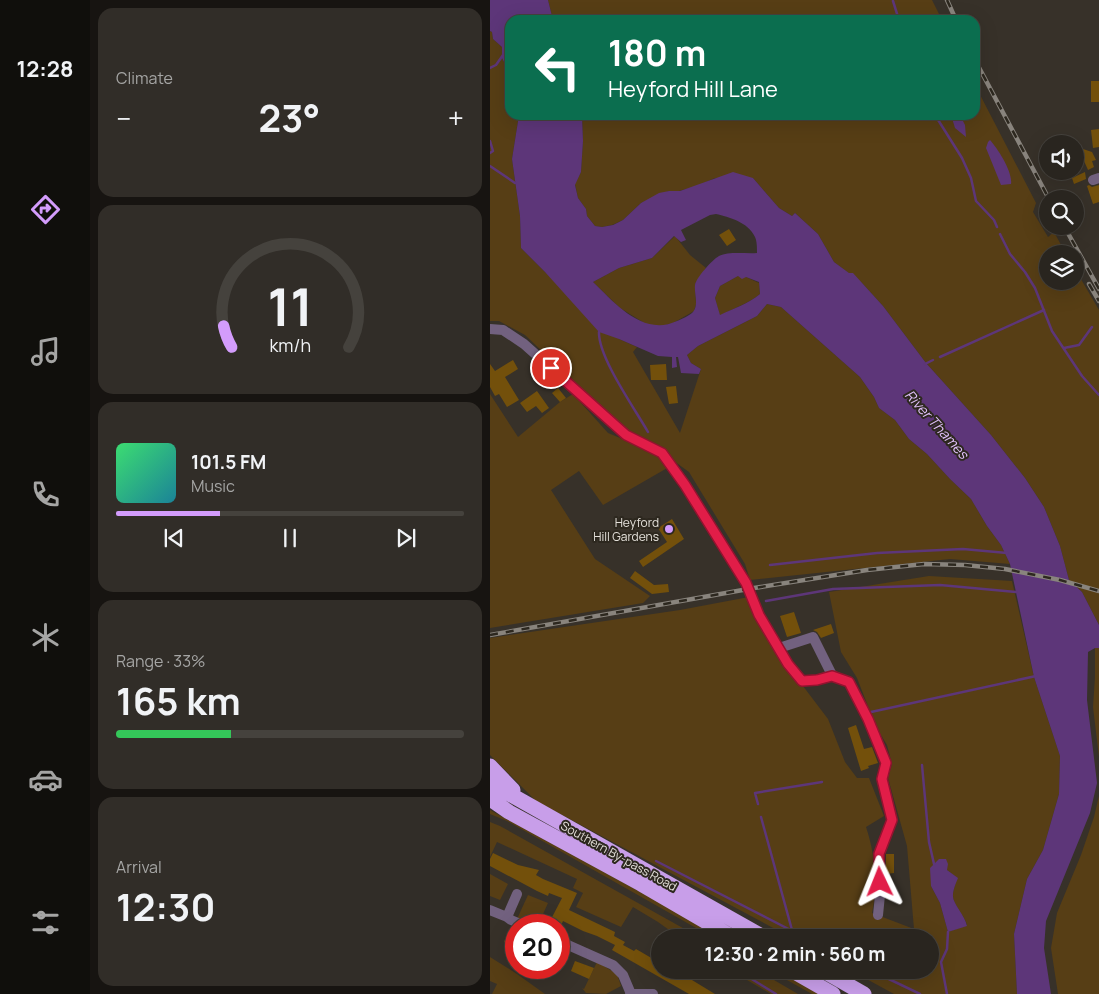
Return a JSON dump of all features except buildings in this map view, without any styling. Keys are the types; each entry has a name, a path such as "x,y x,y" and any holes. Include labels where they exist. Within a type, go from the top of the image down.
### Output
{"highway":[{"name":"Southern By-pass Road","path":"490,766 525,802"},
{"name":"Southern By-pass Road","path":"490,783 749,929"},
{"name":"Southern By-pass Road","path":"490,799 509,812 642,884 719,929"},
{"path":"490,805 509,812"},
{"path":"807,979 833,994"},
{"path":"838,979 864,994"}],"street":[{"path":"490,329 503,330 524,344 626,435 662,453 685,485 746,583 759,615 788,664 802,681 832,676 849,682 868,719 886,763 882,779 892,820 879,854 880,895 878,915"},
{"path":"779,648 813,637 832,676"},
{"path":"508,914 517,894"},
{"path":"490,910 505,916"},
{"path":"570,945 613,965 623,975 630,994 652,994"}],"shaded area":[{"path":"548,0 932,0 940,15 552,15"},
{"path":"490,31 492,32 493,39 502,47 502,58 505,64 505,120 518,120 512,159 520,216 521,248 619,339 637,347 633,352 680,433 701,369 691,363 687,355 698,346 757,316 767,304 781,307 860,377 879,408 895,420 909,439 927,454 971,499 1001,545 1010,564 950,559 750,580 745,564 689,472 646,441 628,433 525,335 499,321 490,321"},
{"path":"980,95 1036,203 1033,212 1039,222 1039,235 1047,235 1048,237 1056,235 1061,245 1039,245 1039,290 1084,290 1084,284 1099,310 1099,625 1082,592 1069,580 1060,546 1044,507 1025,478 991,435 926,363 883,306 862,283 834,262 818,234 795,213 792,216 779,208 753,178 715,178 697,186 679,191 669,191 641,203 623,220 612,225 595,226 587,216 586,209 578,198 575,184 581,172 582,120 980,120"},
{"path":"675,236 690,255 706,268 695,284 696,304 694,311 673,323 659,327 646,324 620,308 593,282 619,268 652,258"},
{"path":"738,276 746,277 759,283 760,294 751,301 720,316 715,298 720,286"},
{"path":"490,394 518,437 560,402 573,394 608,433 659,454 669,467 603,505 579,471 551,490 595,559 650,596 643,603 490,628"},
{"path":"929,576 1012,581 1034,677 1060,756 1059,794 1043,850 1027,879 1014,934 1017,994 894,994 866,979 939,979 939,929 914,929 907,846 888,778 892,764 887,745 876,727 857,678 841,652 829,592","holes":["947,870 957,878 953,898 967,925 948,932 940,903 931,886"]},
{"path":"749,597 784,661 828,719 845,762 857,778 869,778 884,816 866,827 875,869 872,913 914,929 775,929 536,801 490,755 490,638 680,610"},
{"path":"1095,648 1099,648 1099,757 1093,707"},
{"path":"1099,796 1099,994 1058,994 1051,948 1057,913 1081,855"},
{"path":"490,810 708,929 698,929 507,821 490,814"},
{"path":"490,822 685,929 668,929 633,907 621,927 576,907 583,893 573,888 577,879 497,842 490,857"},
{"path":"490,874 508,884 500,900 490,896"},
{"path":"528,895 548,903 543,914 519,914"},
{"path":"490,957 505,966 505,979 524,979 545,994 492,994 497,984 490,981"},
{"path":"597,962 617,974 621,986 606,994 586,993 582,988 584,989"},
{"path":"745,979 772,979 798,994 771,994"},
{"path":"785,979 797,979 823,994 812,994"}],"water":[{"path":"490,0 548,0 552,15 505,15 505,64 502,58 502,47 493,39 492,32 490,31"},
{"name":"River Thames","path":"518,120 582,120 581,172 575,185 578,198 586,209 587,216 595,226 613,225 623,220 641,203 659,193 680,191 733,172 753,178 779,208 792,216 795,213 818,234 834,262 849,273 853,273 883,306 926,363 991,435 1025,478 1044,507 1060,546 1069,580 1082,592 1099,625 1099,648 1088,652 1087,700 1097,783 1090,813 1046,921 1044,948 1051,994 1017,994 1014,934 1027,879 1043,850 1059,794 1060,756 1034,677 1010,564 1001,545 971,499 927,454 909,439 895,420 879,408 860,377 781,307 767,304 757,316 698,346 687,355 691,363 701,369 699,374 681,373 678,357 676,357 677,367 672,368 672,357 658,356 599,332 521,248 520,216 512,159","holes":["716,214 743,224 752,232 756,239 757,253 728,254 719,256 712,261 696,282 695,309 677,321 665,325 653,325 641,321 620,308 593,282 619,268 652,258 674,236 681,242 686,240 681,230 710,215","738,276 742,279 746,277 759,282 760,294 720,315 715,298 720,286"]},
{"path":"953,120 962,120 966,137 955,128"},
{"path":"990,140 1001,155 1010,173 1011,184 1001,185 986,148"},
{"path":"939,859 946,859 948,864 947,870 958,878 953,891 953,898 967,926 948,932 940,903 931,886 930,868"}],"waterway":[{"path":"893,1 897,15"},
{"path":"490,68 496,65 503,55"},
{"path":"938,120 962,158 971,178 976,201 994,220 997,227"},
{"path":"490,141 493,151 490,153"},
{"path":"490,166 515,183"},
{"path":"1000,234 1010,254 1035,288 1052,331 1082,376 1099,395"},
{"path":"940,357 1044,310"},
{"path":"1064,348 1079,345 1092,327"},
{"path":"599,332 604,355 648,432"},
{"path":"925,364 933,360"},
{"path":"770,565 877,553 963,549 1007,553"},
{"path":"766,601 833,589 940,585 1016,592"},
{"path":"871,712 1036,676"},
{"path":"922,765 929,842 934,864"},
{"path":"758,804 755,793 822,782"},
{"path":"761,817 792,929"},
{"path":"656,861 788,929"},
{"path":"947,994 941,962 947,949 948,932"},
{"path":"752,979 776,994"},
{"path":"889,979 920,994"}],"railway":[{"path":"947,0 954,15"},
{"path":"980,69 1044,190"},
{"path":"1069,235 1099,289"},
{"path":"1089,284 1099,301"},
{"path":"490,635 754,588 867,570 924,564 965,565 1005,569 1060,580 1099,591"}],"place":[{"name":"Heyford Hill Gardens","path":"669,529"}],"route":[{"path":"551,368 626,435 659,450 673,466 746,583 759,615 788,664 802,681 832,676 849,682 868,719 886,763 882,779 892,820 879,854 880,882"}]}
